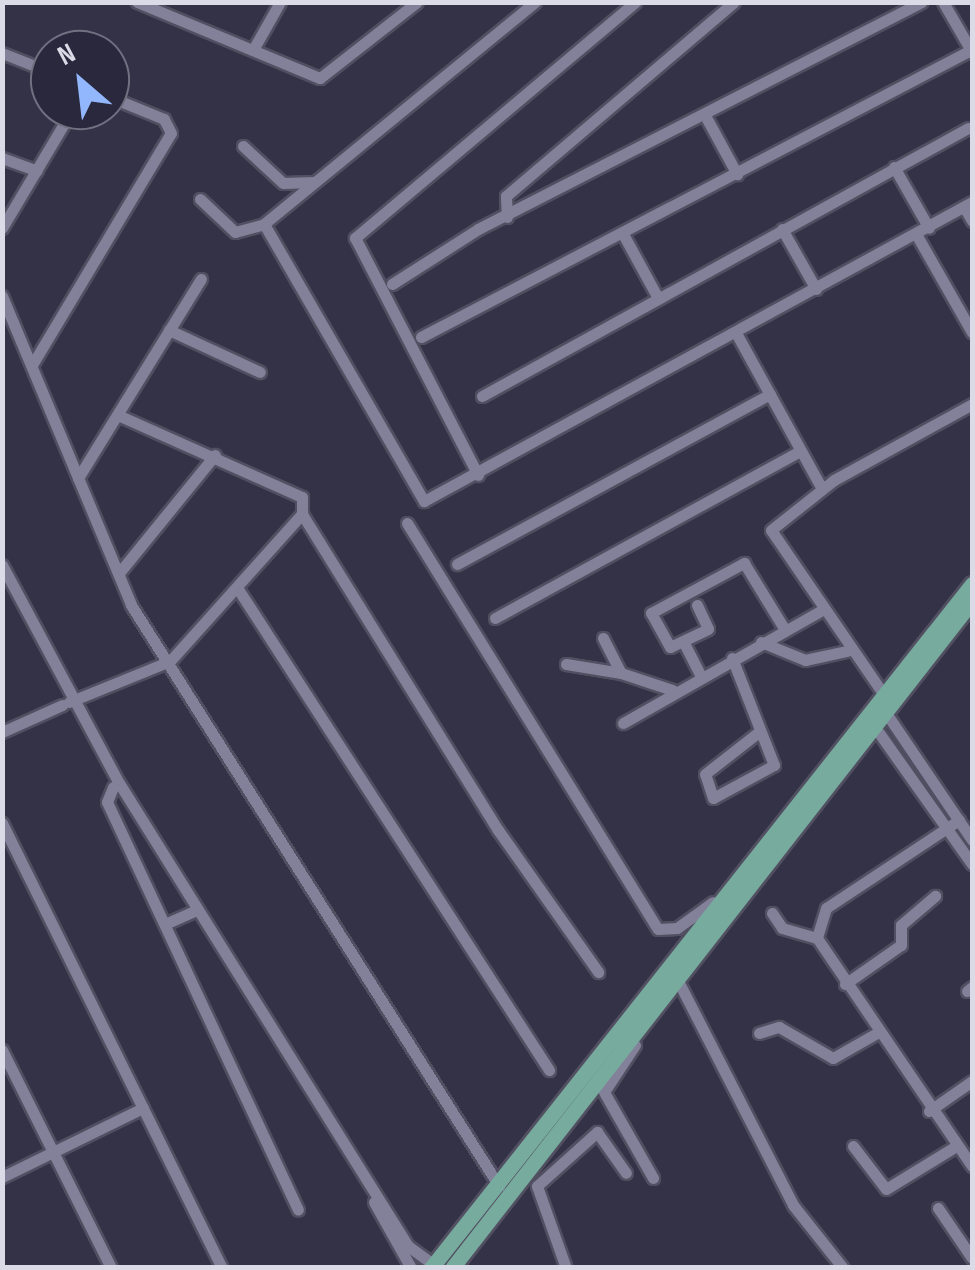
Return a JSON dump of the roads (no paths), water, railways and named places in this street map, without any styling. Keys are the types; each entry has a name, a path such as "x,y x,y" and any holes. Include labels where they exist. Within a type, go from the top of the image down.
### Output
{"main road":[{"path":"435,1266 712,902 972,584"},
{"path":"452,1268 874,726 876,704 972,601"}],"street":[{"path":"137,2 324,77 417,2"},
{"path":"254,48 280,2"},
{"path":"200,199 235,232 264,224 535,2"},
{"path":"478,475 355,238 635,2"},
{"path":"507,217 506,196 734,2"},
{"path":"392,284 507,217 707,119 922,2"},
{"path":"421,336 972,51 943,2"},
{"path":"2,53 30,64"},
{"path":"32,365 171,133 164,118 130,105"},
{"path":"707,119 737,174"},
{"path":"482,396 657,296 968,128"},
{"path":"2,228 60,130"},
{"path":"243,146 284,183 316,182"},
{"path":"2,158 36,171"},
{"path":"894,167 930,228"},
{"path":"264,224 420,498 478,475 968,205 972,221"},
{"path":"782,229 816,289"},
{"path":"622,234 657,296"},
{"path":"916,234 972,332"},
{"path":"78,478 120,416 200,279"},
{"path":"2,296 119,573 499,1186"},
{"path":"169,330 260,372"},
{"path":"736,333 822,488"},
{"path":"457,564 770,394"},
{"path":"972,404 822,488 770,530 954,824 972,864"},
{"path":"120,416 297,492 302,514 598,972"},
{"path":"495,618 800,451"},
{"path":"119,573 214,455"},
{"path":"2,732 170,660 302,514"},
{"path":"406,522 658,929 676,928 712,902"},
{"path":"697,605 708,629 684,643 666,644 652,613 744,563 785,630"},
{"path":"2,565 66,703 372,1190 411,1268"},
{"path":"2,581 113,786 408,1246 435,1266"},
{"path":"238,589 549,1070"},
{"path":"623,722 700,674 820,611"},
{"path":"603,638 621,673"},
{"path":"762,642 805,660 847,651"},
{"path":"684,643 700,674"},
{"path":"732,658 760,731 773,767 714,798 705,774 760,731"},
{"path":"566,664 621,673 672,690"},
{"path":"874,726 954,824 972,840"},
{"path":"113,786 105,798 298,1210"},
{"path":"2,823 222,1268"},
{"path":"817,938 826,908 954,824"},
{"path":"845,984 901,945 901,925 935,896"},
{"path":"165,924 194,911"},
{"path":"772,912 782,928 817,938 953,1148 972,1166"},
{"path":"652,1178 604,1092 678,980 793,1205 843,1268"},
{"path":"759,1033 779,1027 833,1058 877,1033"},
{"path":"2,1050 111,1268"},
{"path":"929,1110 972,1080"},
{"path":"2,1176 142,1108"},
{"path":"566,1268 537,1186 597,1132 626,1173"},
{"path":"852,1146 886,1189 953,1148"},
{"path":"938,1208 972,1258"}]}
